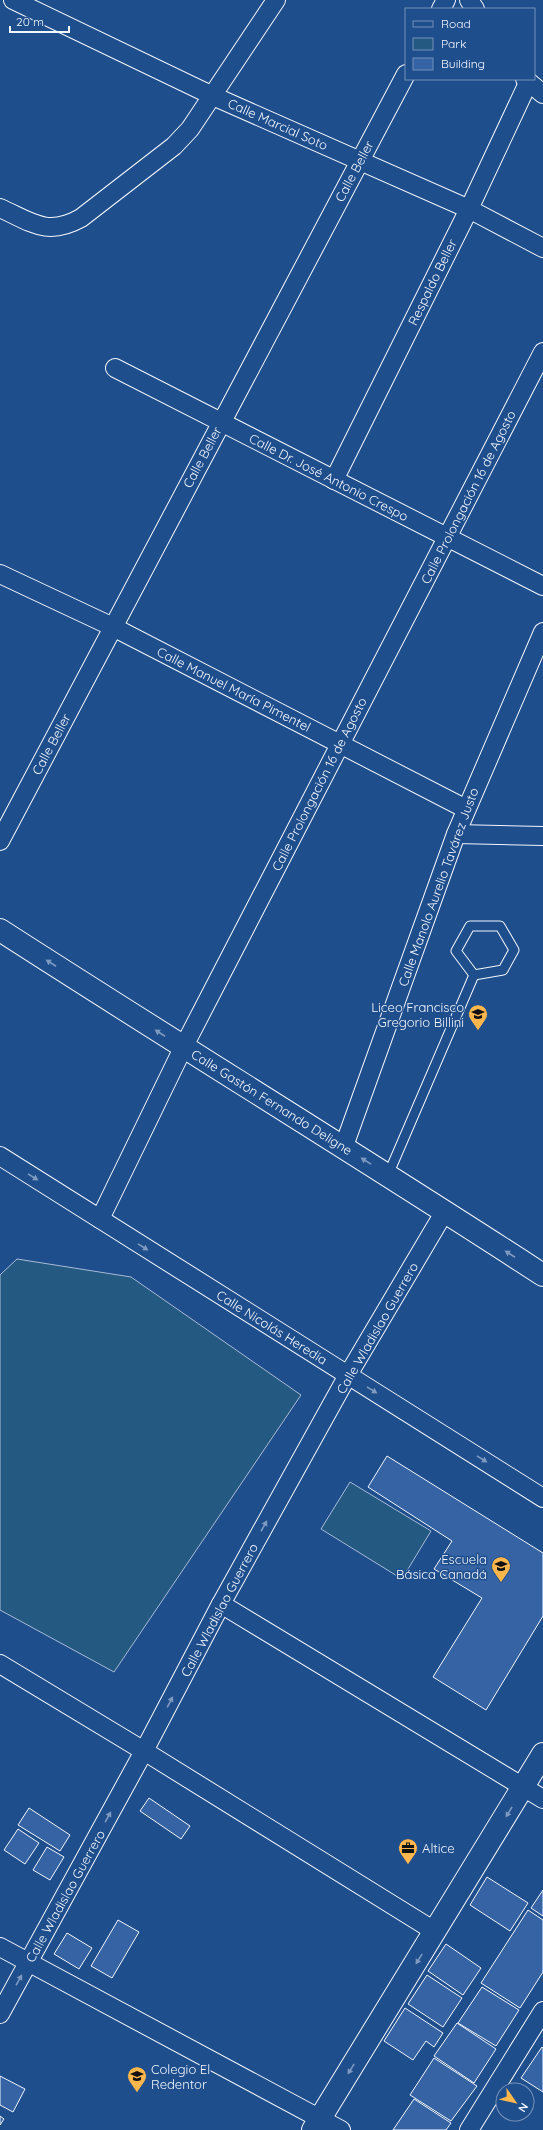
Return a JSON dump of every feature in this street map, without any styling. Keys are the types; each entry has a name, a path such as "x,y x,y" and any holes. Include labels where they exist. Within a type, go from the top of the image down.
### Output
{"street":[{"name":"Calle Marcial Soto","path":"13,0 213,96 468,209 543,248"},
{"path":"0,208 47,228 67,226 81,218 174,146 190,129 276,0"},
{"name":"Calle Beller","path":"0,841 359,160 405,76"},
{"path":"527,81 543,94"},
{"name":"Respaldo Beller","path":"334,480 468,209 527,81"},
{"name":"Calle Prolongación 16 de Agosto","path":"100,1220 183,1048 543,352"},
{"name":"Calle Dr. José Antonio Crespo","path":"114,368 543,586"},
{"name":"Calle Manuel María Pimentel","path":"0,574 113,627 466,809"},
{"name":"Calle Manolo Aurelio Tavárez Justo","path":"344,1146 456,834 543,632"},
{"path":"456,834 543,836"},
{"name":"Calle Gastón Fernando Deligne","path":"0,930 183,1048 344,1146 543,1275"},
{"name":"Calle Nicolás Heredia","path":"0,1156 543,1498"},
{"name":"Calle Wladislao Guerrero","path":"0,2014 144,1751 221,1604 348,1375 445,1211"},
{"path":"221,1604 543,1799"},
{"path":"0,1664 144,1751 436,1932"},
{"path":"317,2124 436,1932 543,1754"},
{"path":"0,1947 317,2124 341,2130"},
{"path":"469,2130 543,2010"}],"lane":[{"path":"470,926 500,926 514,950 503,970 474,975 456,951 470,926"},
{"path":"388,1175 474,975"}],"green space":[{"path":"17,1259 131,1277 301,1395 114,1672 0,1610 0,1275"},
{"path":"350,1482 431,1531 402,1579 321,1529"}],"building":[{"name":"Escuela Básica Canadá","path":"387,1456 543,1553 543,1616 486,1710 433,1677 482,1598 434,1569 452,1541 368,1487"},
{"path":"149,1798 190,1826 181,1839 140,1811"},
{"path":"29,1808 70,1835 60,1851 18,1825"},
{"path":"18,1829 39,1843 25,1864 4,1850"},
{"path":"47,1847 64,1857 50,1880 33,1870"},
{"path":"487,1877 528,1903 510,1931 470,1905"},
{"path":"543,1890 543,1916 531,1908"},
{"path":"528,1910 543,1920 543,1972 520,2008 481,1983"},
{"path":"118,1920 139,1932 112,1978 91,1966"},
{"path":"67,1933 92,1948 79,1969 54,1954"},
{"path":"446,1944 481,1968 463,1995 428,1971"},
{"path":"427,1975 462,1998 443,2027 408,2004"},
{"path":"482,1987 519,2010 496,2046 458,2023"},
{"path":"405,2008 443,2033 434,2047 426,2041 413,2060 384,2041"},
{"path":"457,2023 496,2049 474,2083 434,2056"},
{"path":"542,2047 543,2092 535,2087 535,2082 527,2082 521,2078"},
{"path":"434,2058 477,2086 451,2121 410,2095"},
{"path":"0,2076 25,2089 13,2112 0,2105"},
{"path":"414,2099 451,2123 446,2130 393,2130"},
{"path":"0,2116 4,2119 0,2125"}],"place":[{"name":"Liceo Francisco Gregorio Billini","path":"478,1031"},
{"name":"Escuela Básica Canadá","path":"501,1583"},
{"name":"Altice","path":"408,1865"},
{"name":"Colegio El Redentor","path":"137,2093"}]}
